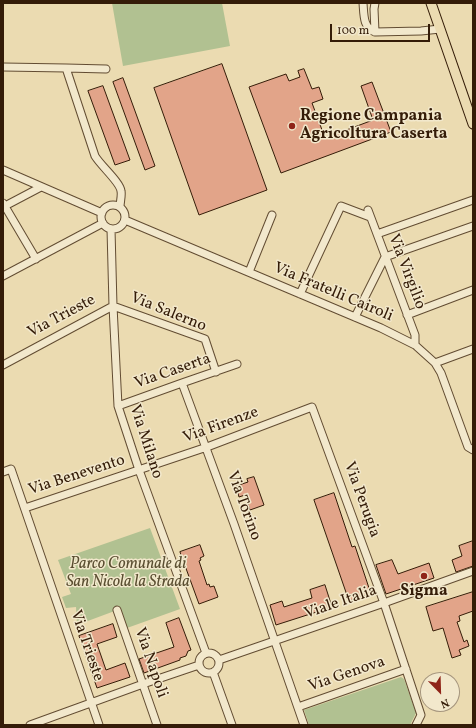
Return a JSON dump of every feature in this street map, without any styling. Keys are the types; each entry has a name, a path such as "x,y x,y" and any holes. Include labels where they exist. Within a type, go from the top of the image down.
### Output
{"main road":[{"path":"430,3 473,124"}],"street":[{"path":"363,3 366,25 370,30 376,32 440,29"},
{"path":"375,3 374,9 376,32"},
{"path":"3,67 106,68"},
{"path":"66,68 95,156 119,184 121,190 120,207"},
{"path":"3,170 102,213"},
{"path":"36,259 4,205 42,187"},
{"path":"377,234 473,200"},
{"path":"112,205 120,207 125,212 125,220 120,227 111,229 103,224 101,218 104,209 112,205"},
{"name":"Via Virgilio","path":"300,294 341,206 369,214 415,336 415,345"},
{"path":"249,272 272,215"},
{"name":"Via Fratelli Cairoli","path":"125,220 381,328 415,345 435,363 441,373 468,448 473,450"},
{"path":"3,276 103,224"},
{"path":"355,317 385,257 473,226"},
{"name":"Via Milano","path":"111,229 118,406 139,470 206,653"},
{"path":"407,316 473,290"},
{"name":"Via Trieste","path":"3,365 113,306"},
{"name":"Via Salerno","path":"113,306 204,339 216,372"},
{"path":"435,363 473,349"},
{"name":"Via Caserta","path":"118,406 182,382 237,364"},
{"name":"Via Torino","path":"182,382 207,447 304,725"},
{"name":"Via Firenze","path":"139,470 207,447 312,407"},
{"name":"Via Perugia","path":"312,407 384,603 406,669 421,715 416,725"},
{"name":"Via Trieste","path":"3,472 11,469 99,725"},
{"name":"Via Benevento","path":"25,508 139,470"},
{"name":"Viale Italia","path":"218,660 473,571"},
{"name":"Via Napoli","path":"117,610 157,725"},
{"path":"206,653 215,655 218,660 218,667 213,672 205,672 199,665 201,656 206,653"},
{"path":"30,725 199,665"},
{"name":"Via Genova","path":"298,707 406,669"},
{"path":"213,672 232,725"}],"green space":[{"path":"112,3 222,3 230,46 123,66"},
{"name":"Parco Comunale di San Nicola la Strada","path":"150,528 180,609 127,628 120,609 77,625 76,607 66,608 62,597 71,594 58,560"},
{"path":"401,677 404,679 416,713 410,725 309,725 304,710"}],"building":[{"path":"222,64 267,190 199,215 154,88"},
{"name":"Regione Campania Agricoltura Caserta","path":"304,69 312,89 319,87 323,99 312,103 325,138 373,120 361,86 372,82 391,132 281,173 249,87 286,74 289,81 300,77 298,71"},
{"path":"123,78 155,166 145,170 113,82"},
{"path":"103,86 130,160 115,165 88,91"},
{"path":"254,477 264,505 250,510 245,495 239,497 236,486 248,482 247,479"},
{"path":"334,493 352,547 355,546 371,594 349,601 314,500"},
{"path":"473,541 473,566 456,572 452,560 462,556 459,546"},
{"path":"200,545 204,556 200,558 201,560 199,561 207,585 209,584 210,587 214,586 218,597 199,604 180,552"},
{"path":"392,560 398,574 429,563 434,578 386,594 376,565"},
{"path":"325,585 332,607 276,625 270,605 282,601 284,607 312,598 310,590"},
{"path":"473,592 473,611 459,616 460,621 457,622 464,642 467,640 469,646 459,650 461,655 452,658 443,628 433,631 426,607"},
{"path":"179,618 191,650 188,651 186,656 180,658 180,660 144,673 139,659 174,647 166,623"},
{"path":"113,624 117,637 97,644 106,670 125,663 130,677 97,688 79,636"}],"place":[{"name":"Regione Campania Agricoltura Caserta","path":"292,126"},
{"name":"Sigma","path":"424,576"}]}
